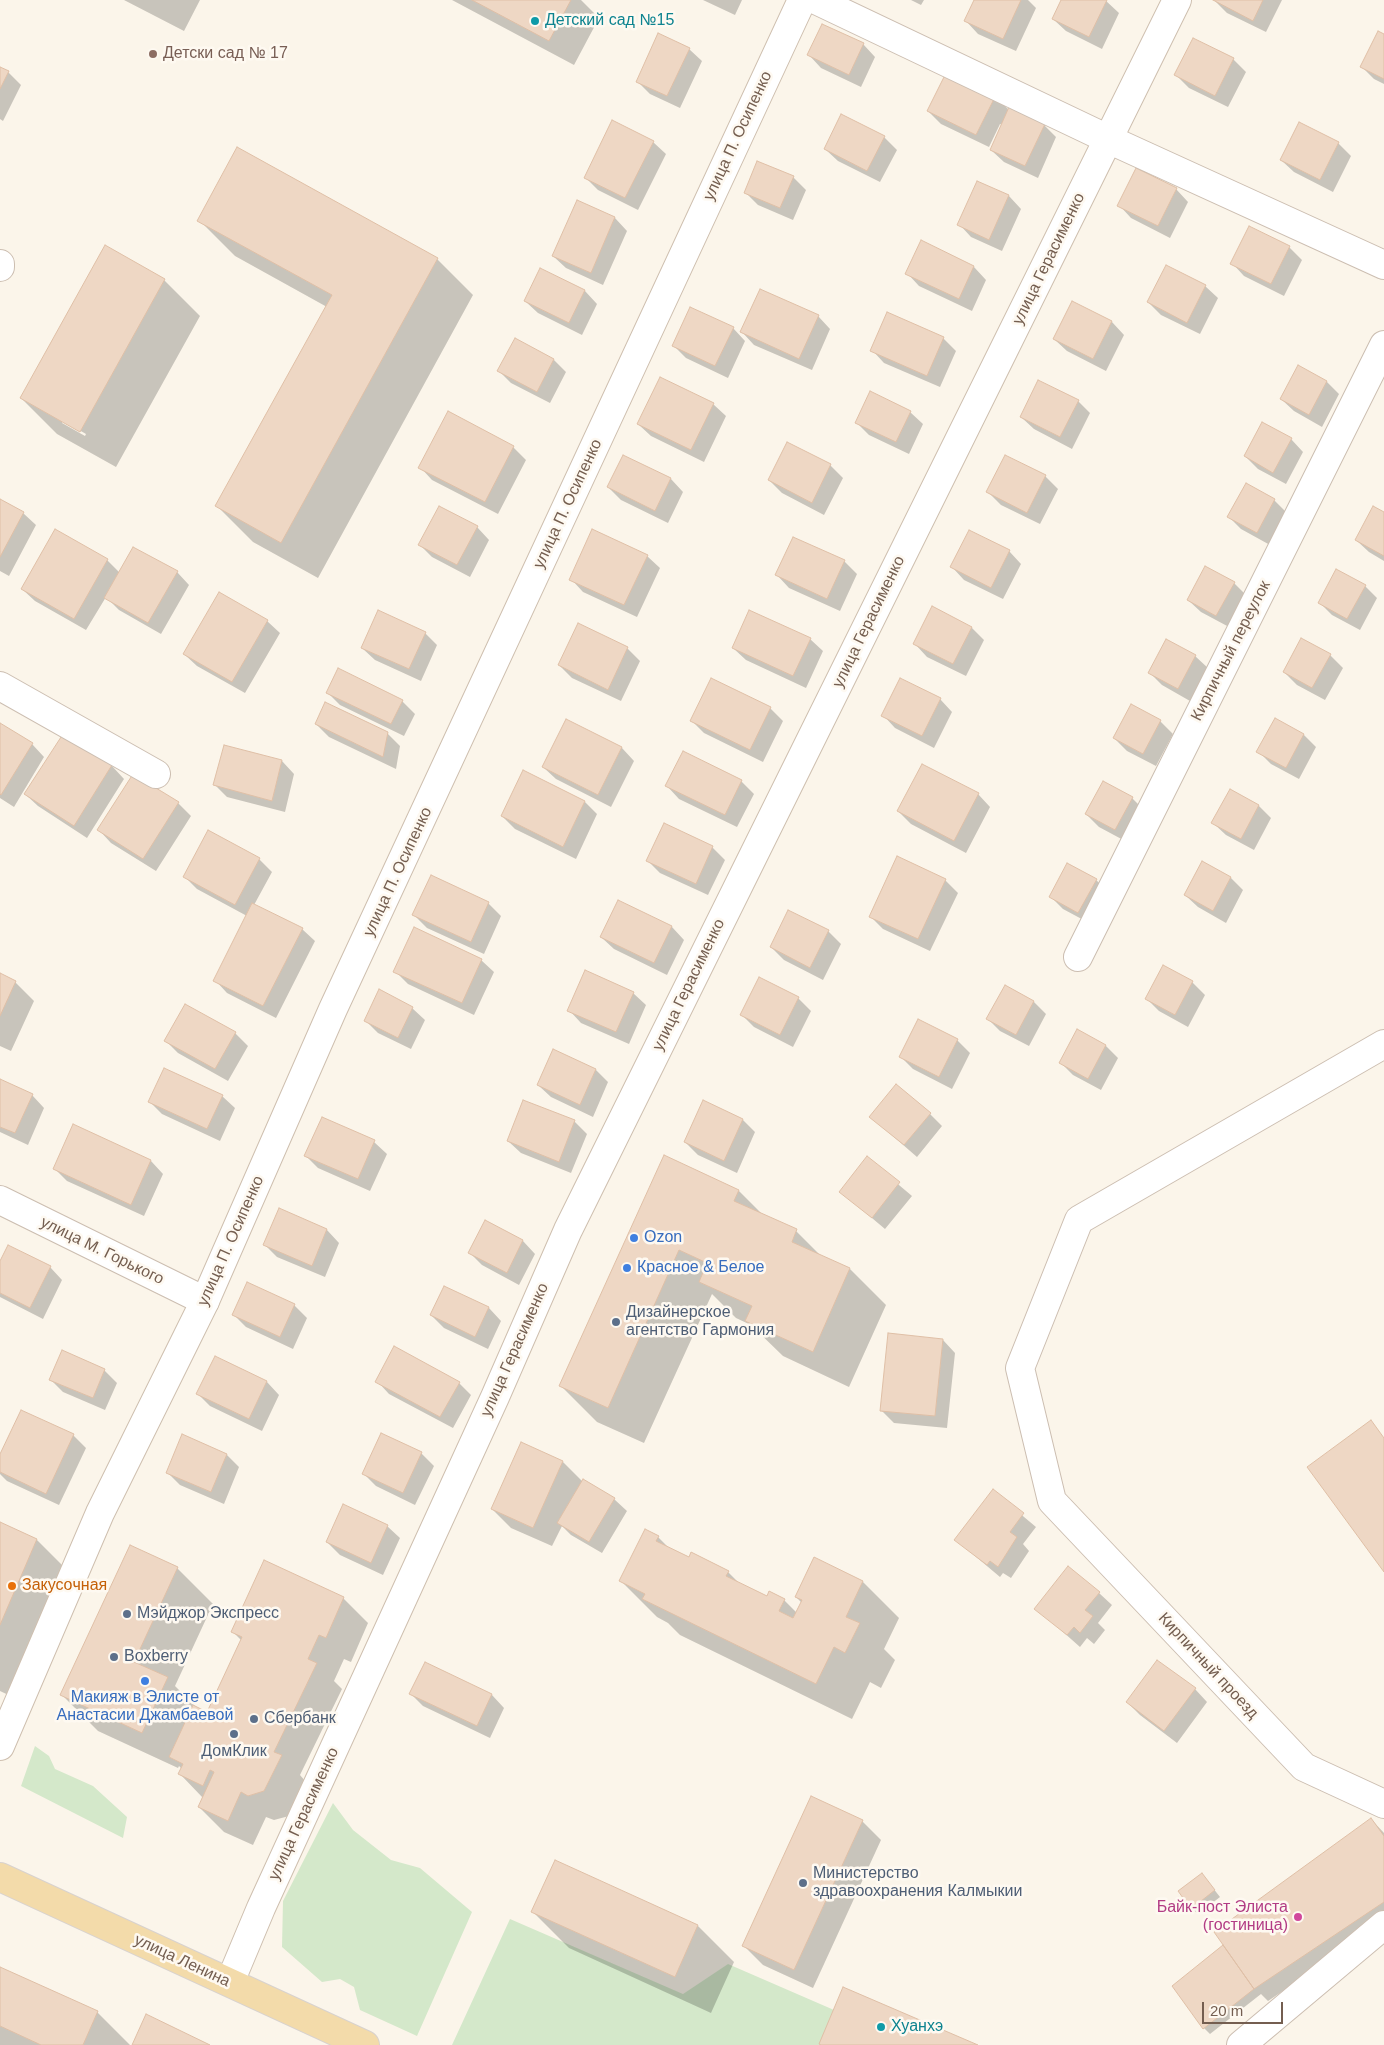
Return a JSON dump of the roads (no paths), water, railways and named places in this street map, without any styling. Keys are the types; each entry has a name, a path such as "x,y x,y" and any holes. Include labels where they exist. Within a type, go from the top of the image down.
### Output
{"main road":[{"name":"улица П. Осипенко","path":"0,1746 100,1513 205,1301 333,1009 802,0"},
{"path":"816,0 1108,139 1384,266"},
{"name":"улица Герасименко","path":"230,1982 261,1908 495,1397 568,1230 1177,0"},
{"name":"Кирпичный переулок","path":"1078,957 1384,345"},
{"path":"0,686 156,774"},
{"name":"Кирпичный проезд","path":"1384,1044 1079,1220 1020,1368 1052,1501 1304,1767 1384,1804"},
{"name":"улица М. Горького","path":"0,1200 205,1301"},
{"name":"улица Ленина","path":"0,1877 364,2045"},
{"path":"1241,2045 1384,1925"}],"place":[{"name":"Детский сад №15","path":"535,21"},
{"name":"Детски сад № 17","path":"153,54"},
{"name":"Ozon","path":"634,1238"},
{"name":"Красное & Белое","path":"627,1268"},
{"name":"Дизайнерское агентство Гармония","path":"616,1322"},
{"name":"Закусoчная","path":"12,1586"},
{"name":"Мэйджор Экспресс","path":"127,1614"},
{"name":"Boxberry","path":"114,1657"},
{"name":"Макияж в Элисте от Анастасии Джамбаевой","path":"145,1681"},
{"name":"Сбербанк","path":"254,1719"},
{"name":"ДомКлик","path":"234,1734"},
{"name":"Министерство здравоохранения Калмыкии","path":"803,1883"},
{"name":"Байк-пост Элиста (гостиница)","path":"1298,1917"},
{"name":"Хуанхэ","path":"881,2027"}]}
